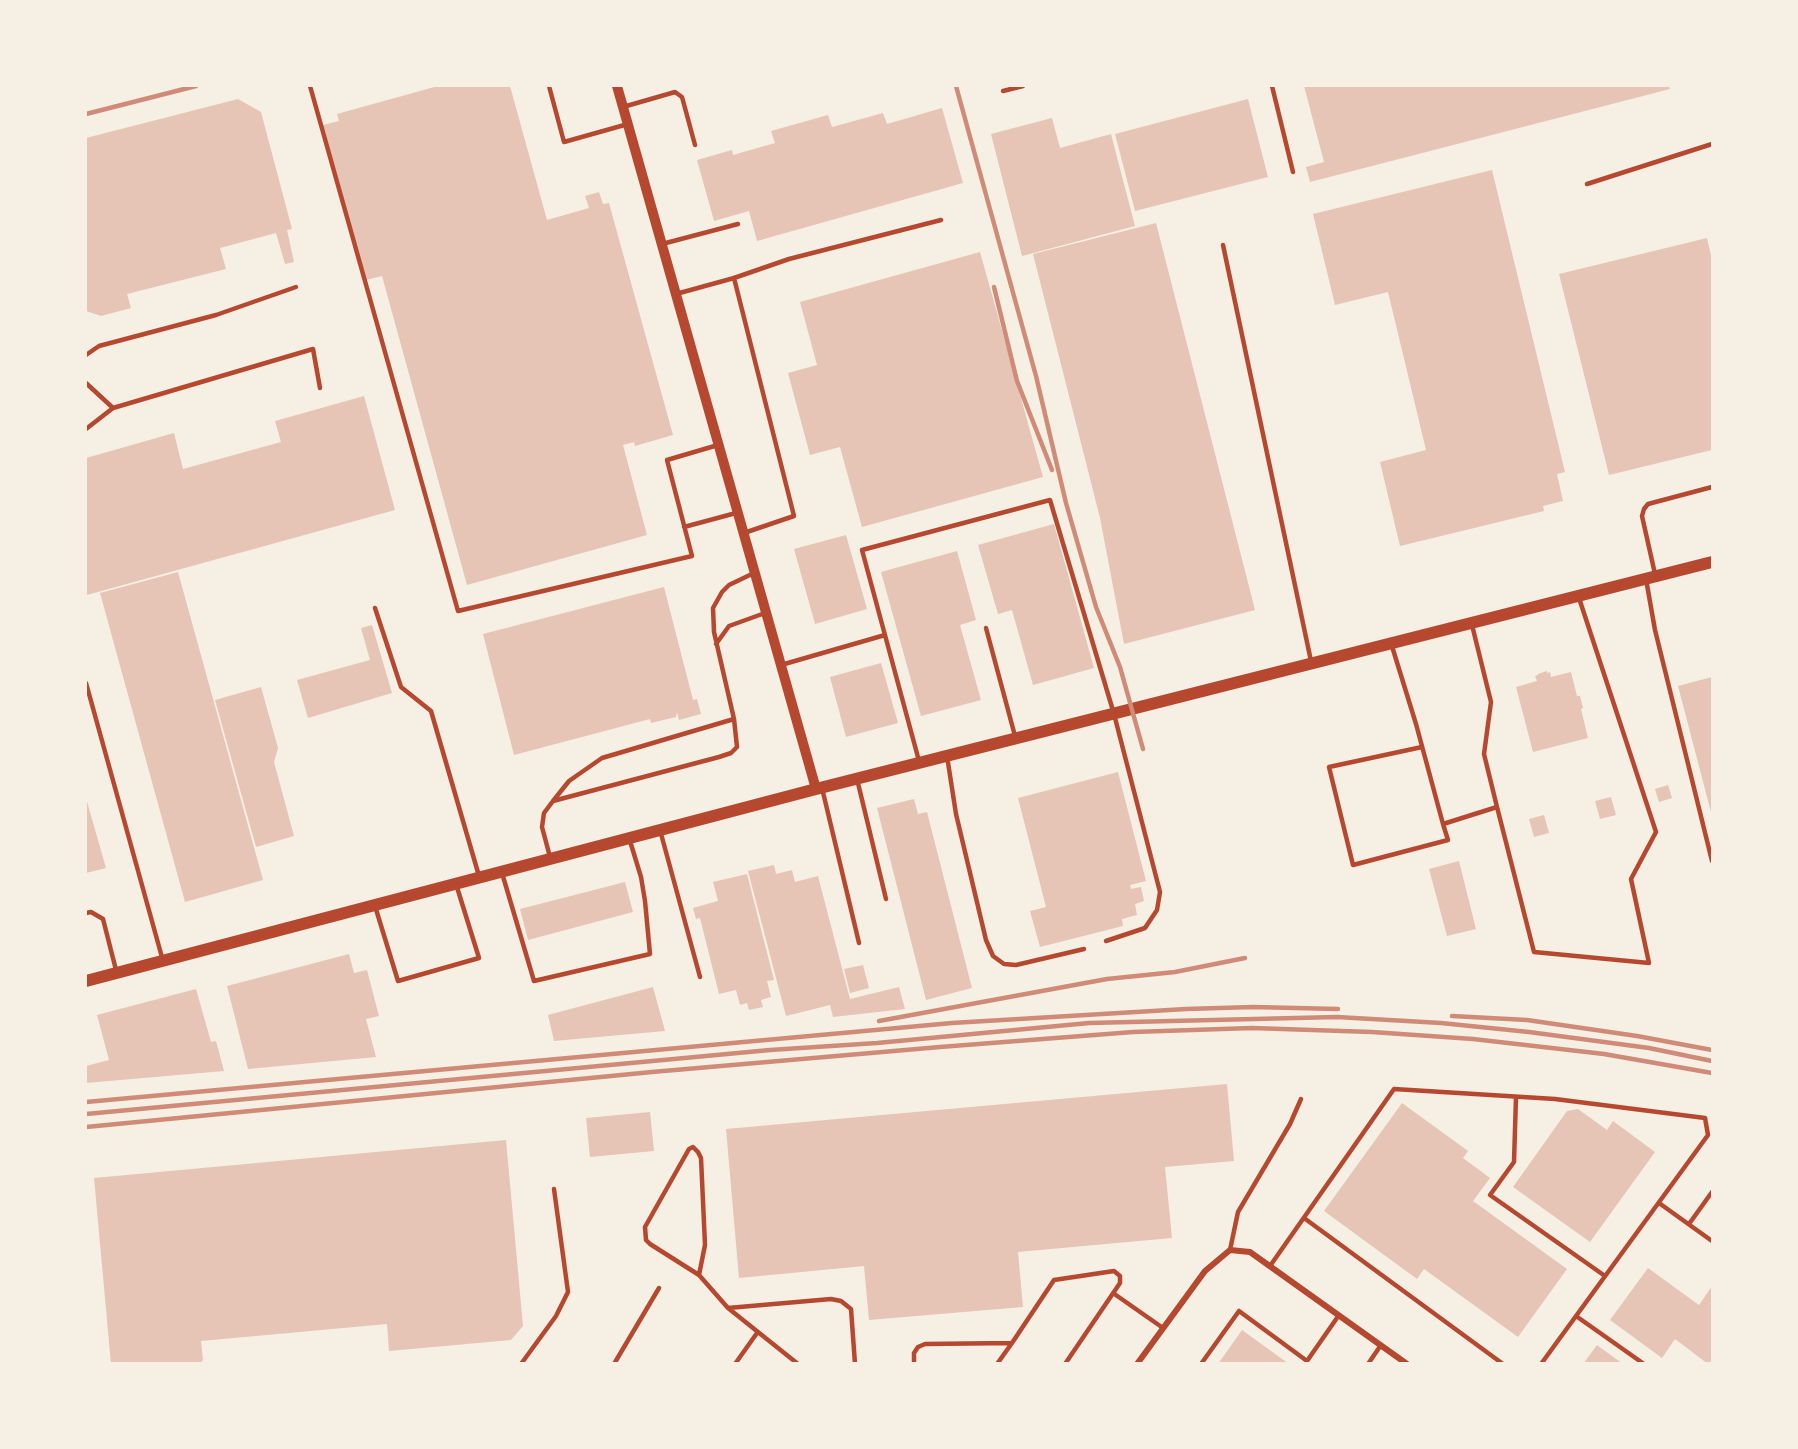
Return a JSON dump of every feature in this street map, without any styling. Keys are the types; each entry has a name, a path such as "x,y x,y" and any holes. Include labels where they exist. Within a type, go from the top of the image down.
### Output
{"main road":[{"path":"86,981 857,779 1713,562"}],"street":[{"path":"617,86 766,612 819,789"},
{"path":"1137,1364 1205,1271 1230,1250 1250,1252 1407,1364"}],"lane":[{"path":"310,86 458,611 692,556 667,460 719,445"},
{"path":"549,86 564,142 628,124"},
{"path":"1003,90 1023,86"},
{"path":"1272,86 1293,172"},
{"path":"623,107 675,93 682,97 695,145"},
{"path":"1587,184 1713,144"},
{"path":"676,294 735,278 789,259 941,220"},
{"path":"662,244 738,224"},
{"path":"1223,245 1311,663"},
{"path":"735,278 794,516 744,533"},
{"path":"86,356 99,346 216,315 296,287"},
{"path":"86,429 113,408 313,349 320,388"},
{"path":"86,383 113,408"},
{"path":"1713,487 1648,504 1642,516 1654,630 1713,861"},
{"path":"920,763 862,550 1050,500 1114,714 1160,892 1157,910 1145,928 1106,941"},
{"path":"684,527 738,512"},
{"path":"554,801 731,753 737,747 734,719 716,644 712,608 729,585 755,573"},
{"path":"1472,623 1491,702 1484,754 1534,952 1649,963 1631,879 1656,832 1578,596"},
{"path":"375,608 402,687 430,711 480,878"},
{"path":"716,644 729,626 766,612"},
{"path":"986,628 1016,739"},
{"path":"781,664 885,635"},
{"path":"1391,644 1422,747 1448,840 1353,865 1329,766 1422,747"},
{"path":"86,683 163,961"},
{"path":"551,860 542,827 544,813 569,781 602,758 734,719"},
{"path":"947,756 956,814 986,940 993,956 1004,964 1016,965 1084,949"},
{"path":"857,779 886,898"},
{"path":"819,789 859,943"},
{"path":"1443,824 1497,807"},
{"path":"660,830 700,977"},
{"path":"502,873 534,981 650,954 641,877 629,839"},
{"path":"375,906 398,981 479,958 456,884"},
{"path":"86,914 91,912 103,919 117,973"},
{"path":"1270,1266 1394,1089 1555,1099 1713,1120"},
{"path":"1516,1097 1514,1162 1490,1195 1605,1276"},
{"path":"1230,1250 1238,1212 1290,1124 1301,1099"},
{"path":"1541,1364 1708,1136 1705,1118"},
{"path":"699,1275 705,1245 701,1158 693,1148 689,1149 645,1227 644,1234 650,1244 699,1275 728,1308 798,1364"},
{"path":"521,1364 556,1316 568,1292 554,1189"},
{"path":"1689,1224 1713,1192"},
{"path":"1659,1203 1713,1241"},
{"path":"1304,1218 1503,1364"},
{"path":"997,1364 1054,1280 1114,1271 1120,1276 1120,1283 1065,1364"},
{"path":"614,1364 659,1288"},
{"path":"1113,1293 1163,1328"},
{"path":"728,1308 831,1299 841,1301 851,1309 855,1364"},
{"path":"1201,1364 1239,1311 1307,1361 1339,1316"},
{"path":"1576,1316 1644,1364"},
{"path":"735,1364 757,1333"},
{"path":"914,1364 914,1353 918,1347 925,1344 1012,1343"},
{"path":"1368,1364 1381,1345"}],"building":[{"path":"438,86 510,86 547,220 589,208 585,196 599,192 603,204 609,203 673,435 635,446 634,442 623,445 647,535 467,585 382,276 366,280 323,125 339,121 337,114"},
{"path":"1304,86 1669,86 1670,89 1310,182 1306,167 1324,162"},
{"path":"238,99 261,112 292,229 287,230 294,262 285,264 276,233 220,248 226,269 127,294 131,308 101,316 86,311 86,138"},
{"path":"1248,99 1268,177 1135,211 1115,134"},
{"path":"942,108 963,183 757,241 749,211 714,221 697,160 732,150 733,155 775,143 771,131 828,115 832,127 883,113 887,124"},
{"path":"1052,118 1060,148 1111,134 1135,226 1022,256 991,134"},
{"path":"1492,170 1565,472 1557,474 1563,501 1543,506 1544,511 1400,546 1380,462 1426,450 1388,292 1335,305 1313,214"},
{"path":"1156,223 1255,610 1124,644 1100,518 1033,254"},
{"path":"1707,238 1712,260 1712,450 1609,475 1559,274"},
{"path":"980,252 1043,477 862,527 840,447 810,455 788,373 817,365 800,302"},
{"path":"364,396 395,510 87,595 86,458 174,433 183,469 281,442 275,421"},
{"path":"1054,524 1094,668 1033,685 1012,610 998,614 978,545"},
{"path":"846,535 867,609 815,624 794,549"},
{"path":"957,551 976,620 960,625 981,700 921,716 881,572"},
{"path":"178,572 263,880 185,902 100,593"},
{"path":"664,587 693,700 697,699 701,714 679,720 677,712 676,717 651,723 650,719 514,755 483,634"},
{"path":"372,625 392,693 308,718 297,680 370,660 361,628"},
{"path":"881,663 898,723 846,737 830,677"},
{"path":"1547,671 1547,673 1550,672 1551,677 1571,672 1577,696 1580,696 1588,738 1533,752 1516,687 1537,681 1535,676"},
{"path":"1712,677 1712,816 1678,686"},
{"path":"261,687 278,748 274,762 294,836 256,847 215,700"},
{"path":"1118,772 1146,881 1130,885 1131,889 1141,887 1144,901 1135,904 1137,915 1122,919 1123,926 1040,947 1030,911 1046,907 1018,798"},
{"path":"1668,785 1672,798 1659,802 1655,789"},
{"path":"1611,797 1616,815 1600,819 1595,801"},
{"path":"86,798 106,868 86,873"},
{"path":"914,799 918,814 927,812 972,988 926,1000 877,808"},
{"path":"1544,815 1549,833 1534,837 1529,819"},
{"path":"1459,861 1476,929 1447,936 1429,869"},
{"path":"774,865 776,874 792,870 795,882 818,876 850,999 899,987 905,1009 833,1017 830,1005 786,1016 748,871"},
{"path":"747,874 774,980 767,981 771,997 761,1000 763,1007 749,1010 747,1003 740,1005 736,990 719,994 700,918 696,919 693,908 718,901 713,882"},
{"path":"625,882 633,912 528,940 520,909"},
{"path":"349,954 354,973 367,970 379,1016 366,1019 376,1057 248,1069 227,986"},
{"path":"863,965 869,988 850,993 844,969"},
{"path":"653,987 665,1031 554,1041 548,1015"},
{"path":"196,989 211,1042 216,1041 224,1071 86,1083 86,1066 109,1060 97,1015"},
{"path":"1227,1084 1234,1161 1165,1167 1172,1238 1018,1252 1023,1307 869,1320 864,1266 739,1278 726,1129"},
{"path":"1402,1103 1468,1151 1463,1158 1490,1178 1473,1201 1567,1269 1518,1337 1424,1269 1417,1279 1324,1211"},
{"path":"1578,1109 1607,1130 1613,1121 1655,1152 1590,1242 1513,1187 1567,1111"},
{"path":"650,1112 654,1151 590,1157 586,1118"},
{"path":"506,1140 523,1326 511,1340 389,1351 387,1324 201,1341 203,1360 200,1364 111,1364 94,1178"},
{"path":"1648,1268 1699,1305 1712,1286 1712,1364 1708,1364 1675,1339 1662,1358 1610,1320"},
{"path":"1242,1330 1289,1364 1218,1364"},
{"path":"1597,1345 1623,1364 1583,1364"}],"railway":[{"path":"86,114 196,86"},
{"path":"956,86 1036,376 1066,503 1096,607 1120,667 1143,749"},
{"path":"994,287 1017,381 1052,470"},
{"path":"879,1021 1107,979 1175,972 1245,958"},
{"path":"86,1102 952,1023 1186,1009 1253,1007 1338,1009"},
{"path":"1452,1016 1527,1020 1637,1036 1712,1050"},
{"path":"86,1114 770,1050 877,1043 1089,1023 1337,1017 1441,1023 1649,1048 1712,1061"},
{"path":"86,1127 652,1072 940,1047 1133,1032 1252,1028 1372,1032 1473,1039 1604,1054 1712,1073"}]}
